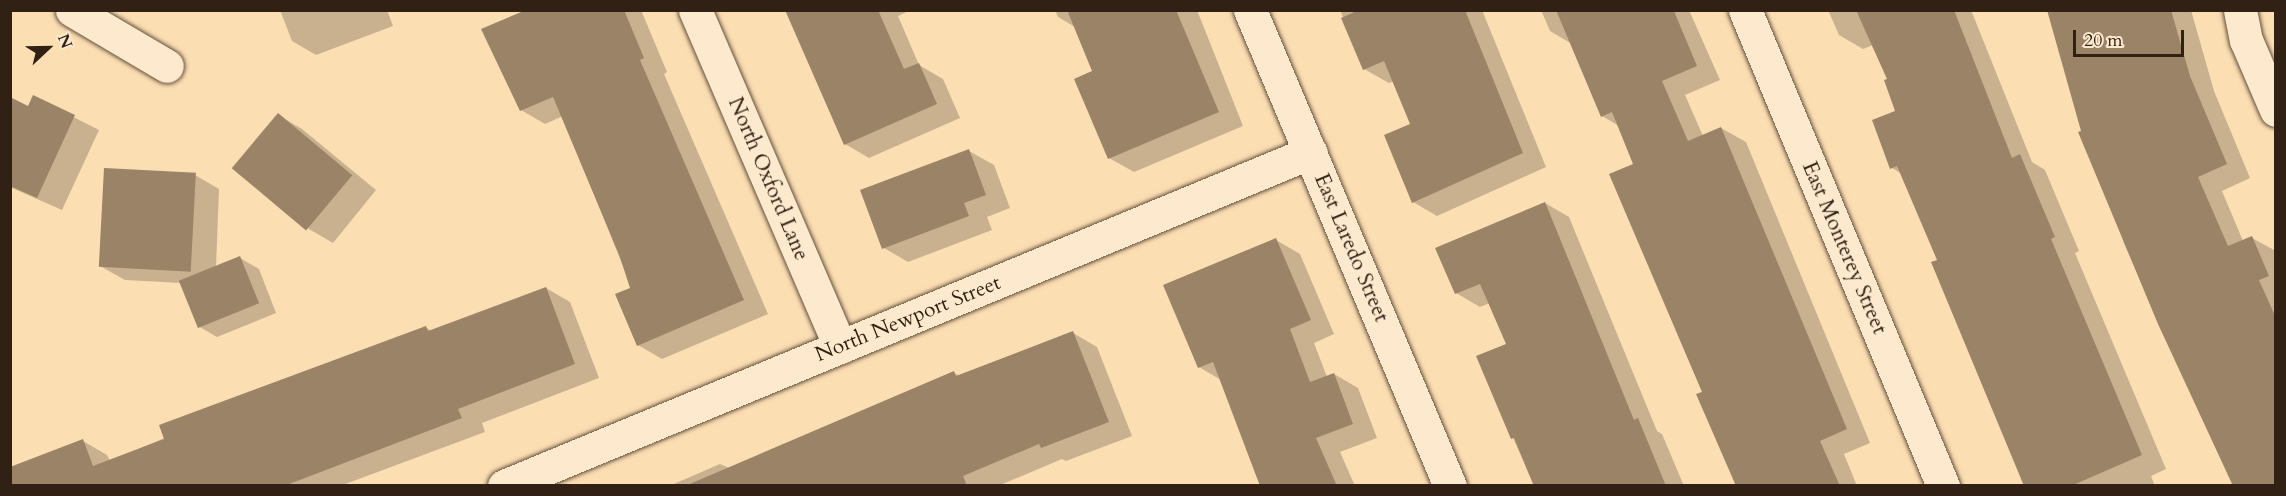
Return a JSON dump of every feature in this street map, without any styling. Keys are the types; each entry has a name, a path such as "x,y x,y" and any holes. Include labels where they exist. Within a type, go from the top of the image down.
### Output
{"street":[{"path":"72,10 167,66"},
{"name":"North Oxford Lane","path":"695,10 840,347"},
{"name":"East Laredo Street","path":"1250,10 1450,486"},
{"name":"East Monterey Street","path":"1745,10 1943,486"},
{"path":"2240,10 2246,40 2276,110"},
{"name":"North Newport Street","path":"504,486 1311,152"}],"building":[{"path":"526,10 624,10 644,58 640,60 744,300 637,346 615,294 630,288 620,257 553,97 520,111 481,29"},
{"path":"785,10 878,10 904,69 919,63 937,104 844,145"},
{"path":"1067,10 1176,10 1219,112 1108,159 1074,79 1092,71"},
{"path":"1359,10 1465,10 1523,153 1412,203 1384,135 1410,124 1384,61 1363,70 1341,18"},
{"path":"1556,10 1674,11 1697,66 1662,81 1688,141 1721,127 1847,429 1820,441 1840,486 1736,486 1696,394 1702,392 1609,174 1633,164 1612,112 1601,117"},
{"path":"1856,10 1954,10 2012,158 2020,154 2055,237 2051,239 2142,455 2071,486 2024,486 1931,262 1937,260 1897,166 1890,169 1872,120 1895,111 1884,80 1887,79"},
{"path":"2047,10 2171,10 2190,76 2227,164 2198,177 2228,246 2252,236 2269,276 2259,280 2276,318 2276,486 2233,486 2158,324 2078,132 2081,131"},
{"path":"33,95 75,115 37,198 10,186 10,97 28,106"},
{"path":"278,113 352,175 306,231 232,168"},
{"path":"969,149 986,195 964,203 969,216 882,249 860,190"},
{"path":"104,168 196,173 191,272 99,267"},
{"path":"1545,202 1634,420 1638,418 1666,486 1534,486 1514,438 1511,439 1476,356 1506,344 1480,284 1455,294 1435,248"},
{"path":"1276,238 1311,320 1290,329 1310,382 1334,373 1353,424 1316,438 1337,486 1260,486 1213,362 1198,368 1163,285"},
{"path":"240,256 259,303 198,328 179,281"},
{"path":"546,287 575,364 458,409 462,418 284,486 10,486 10,467 83,439 93,466 164,439 159,425 426,326 428,331"},
{"path":"1073,331 1109,422 1041,448 1039,444 963,476 967,486 685,486 954,371 956,376"}]}
